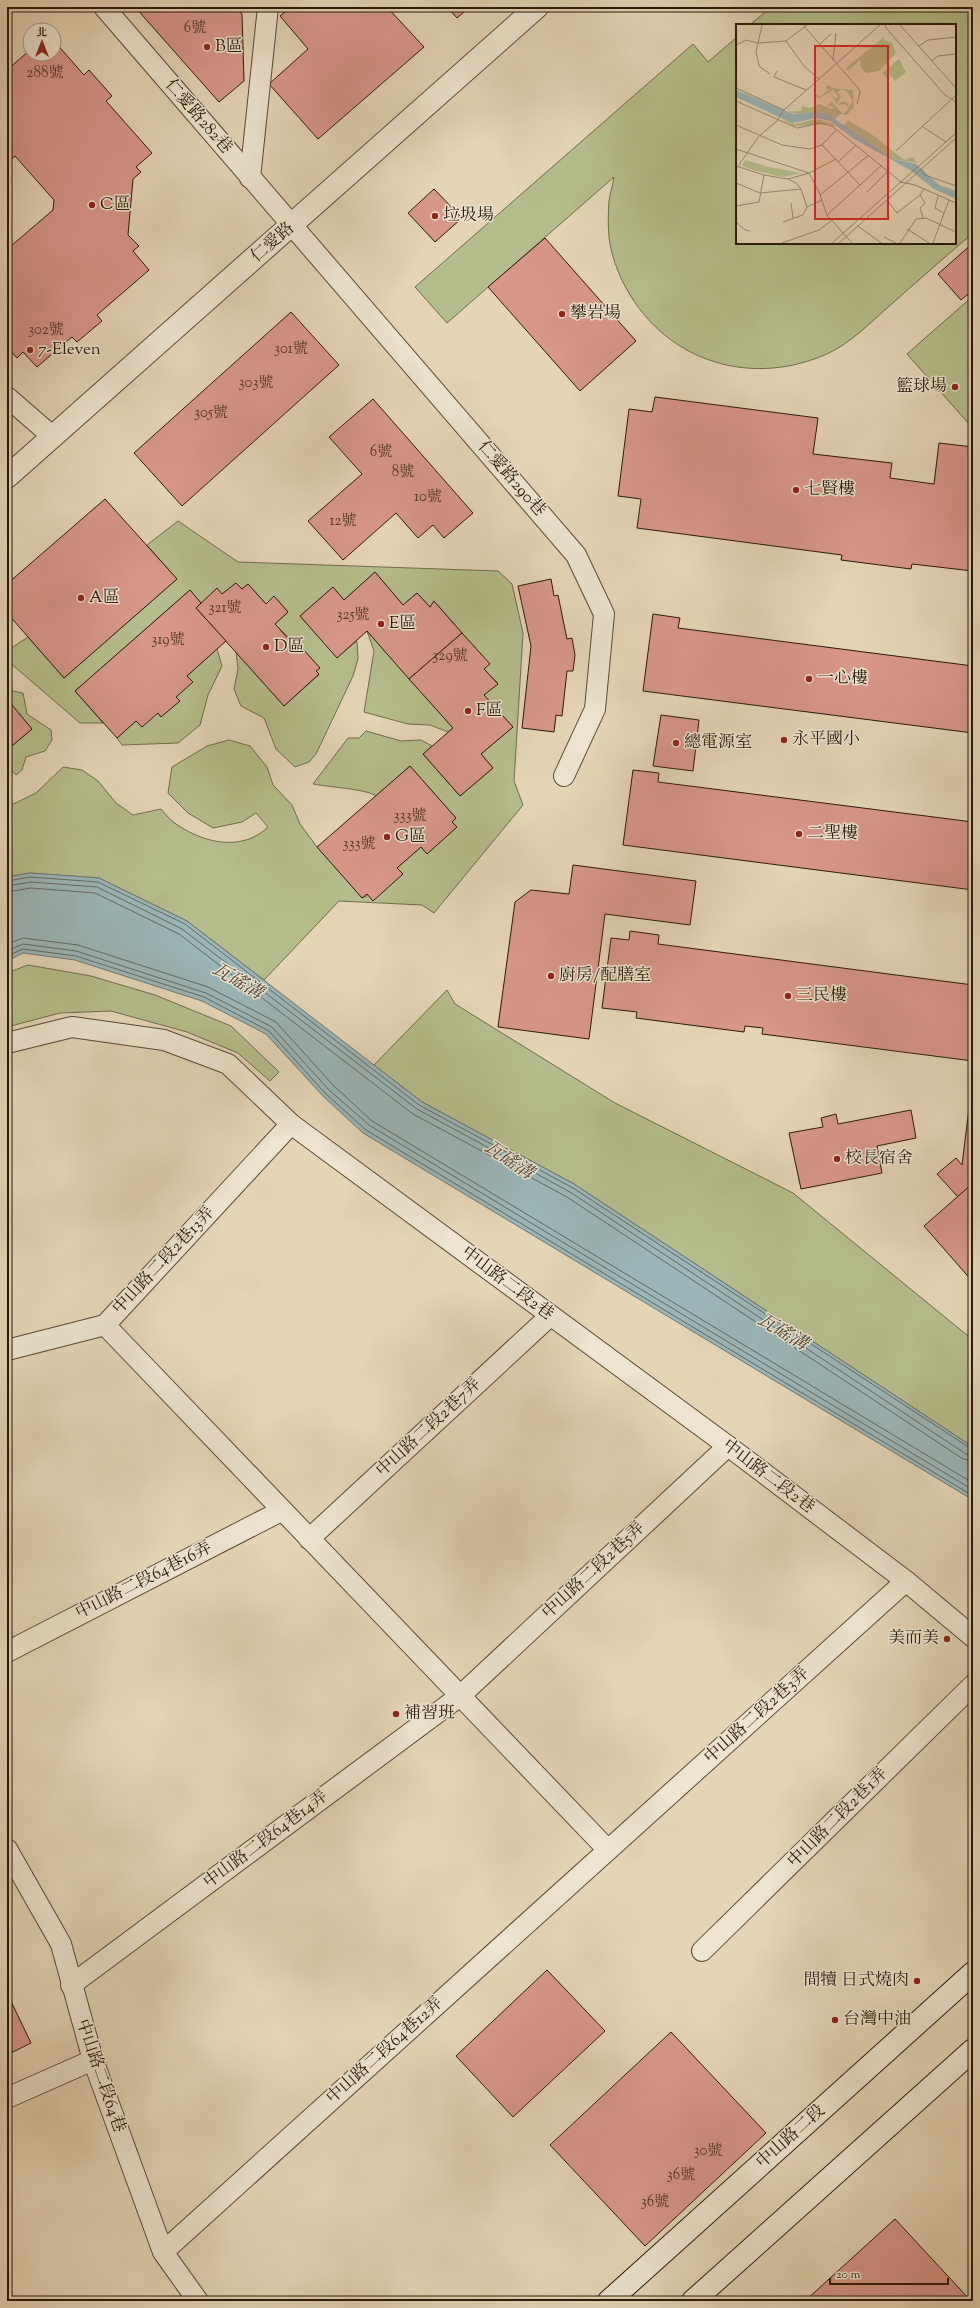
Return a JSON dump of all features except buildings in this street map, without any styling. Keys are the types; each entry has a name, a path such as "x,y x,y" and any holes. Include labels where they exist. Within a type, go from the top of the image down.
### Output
{"street":[{"name":"仁愛路","path":"7,477 293,225 537,7"},
{"name":"中山路二段","path":"609,2301 973,1973"},
{"path":"693,2301 972,2052"}],"lane":[{"name":"仁愛路282巷","path":"104,7 250,178 293,225"},
{"path":"250,178 268,7"},
{"name":"仁愛路290巷","path":"293,225 576,555 604,614 595,709 564,776"},
{"path":"7,397 52,436"},
{"name":"中山路二段2巷","path":"7,1043 72,1027 164,1040 228,1064 291,1124 728,1446 906,1581 973,1637"},
{"name":"中山路二段2巷13弄","path":"7,1350 105,1325 291,1124"},
{"name":"中山路二段2巷7弄","path":"309,1539 550,1316"},
{"path":"105,1325 281,1511 608,1850"},
{"name":"中山路二段2巷5弄","path":"460,1696 728,1446"},
{"name":"中山路二段64巷16弄","path":"7,1652 281,1511"},
{"name":"中山路二段2巷3弄","path":"608,1850 906,1581"},
{"name":"中山路二段2巷1弄","path":"702,1951 973,1685"},
{"name":"中山路二段64巷14弄","path":"71,1985 460,1696"},
{"name":"中山路二段64巷","path":"7,1848 61,1944 71,1985 93,2060 163,2252 198,2301"},
{"name":"中山路二段64巷12弄","path":"163,2252 608,1850"},
{"path":"7,2098 93,2060"}],"green space":[{"path":"771,7 973,7 973,233 852,339 829,353 800,363 771,368 742,368 714,362 688,351 664,335 643,314 626,288 613,257 609,237 608,214 614,177 447,323 415,287 693,44 708,62 736,38 736,244 956,244 956,24 751,24"},
{"name":"籃球場","path":"973,296 973,421 969,424 907,354"},
{"path":"178,521 238,562 498,571 512,584 523,633 514,781 523,805 434,913 422,905 339,901 264,980 187,921 99,878 30,873 7,877 7,807 36,793 63,767 82,770 98,781 116,803 133,815 161,809 179,826 213,841 236,842 247,840 258,835 268,827 256,813 242,822 213,828 188,813 168,793 172,767 207,746 229,740 250,746 267,767 273,785 292,805 300,824 317,847 363,898 403,874 397,868 421,847 427,854 457,827 452,822 456,818 410,766 376,796 356,790 313,784 348,738 359,738 366,731 401,741 421,740 432,746 423,754 460,796 493,768 481,754 513,727 484,695 498,683 484,669 489,664 435,602 430,607 417,593 403,605 375,572 344,600 333,587 300,616 337,657 357,641 358,659 353,676 316,754 309,762 295,767 276,749 264,718 241,706 234,689 238,669 236,652 284,706 319,675 316,671 319,668 275,624 288,612 274,596 266,604 248,584 242,589 236,583 222,594 201,603 189,591 75,691 103,723 80,723 8,661 7,651 28,637 64,678 177,579 147,545"},
{"path":"367,631 453,728 448,732 430,725 408,724 364,712 374,651"},
{"path":"217,649 222,666 208,695 200,725 178,743 122,745 117,738 136,721 158,713 161,717 179,701 176,697 192,682 187,676"},
{"path":"12,691 23,693 27,714 51,730 52,740 45,751 26,757 22,770 16,775 7,765 7,750 32,729 7,699 7,694"},
{"path":"28,965 91,976 155,995 231,1026 279,1072 270,1081 238,1053 187,1032 111,1011 60,1013 7,1027 7,973"},
{"path":"447,990 455,1004 615,1103 793,1193 973,1340 973,1447 574,1184 422,1102 374,1065"}],"water":[{"name":"瓦磘溝","path":"30,873 99,878 187,921 422,1102 574,1184 973,1447 973,1500 363,1133 323,1096 266,1034 202,1001 75,960 23,953 7,961 7,877"}],"place":[{"name":"B區","path":"207,47"},
{"name":"C區","path":"92,205"},
{"name":"垃圾場","path":"435,216"},
{"name":"攀岩場","path":"562,314"},
{"name":"7-Eleven","path":"30,350"},
{"name":"籃球場","path":"955,387"},
{"name":"七賢樓","path":"796,490"},
{"name":"A區","path":"81,598"},
{"name":"E區","path":"381,624"},
{"name":"D區","path":"266,647"},
{"name":"一心樓","path":"809,679"},
{"name":"F區","path":"468,711"},
{"name":"永平國小","path":"784,740"},
{"name":"總電源室","path":"676,743"},
{"name":"二聖樓","path":"799,834"},
{"name":"G區","path":"387,837"},
{"name":"廚房/配膳室","path":"551,976"},
{"name":"三民樓","path":"788,996"},
{"name":"校長宿舍","path":"837,1159"},
{"name":"美而美","path":"947,1639"},
{"name":"補習班","path":"396,1714"},
{"name":"間犢 日式燒肉","path":"917,1981"},
{"name":"台灣中油","path":"835,2020"}]}
